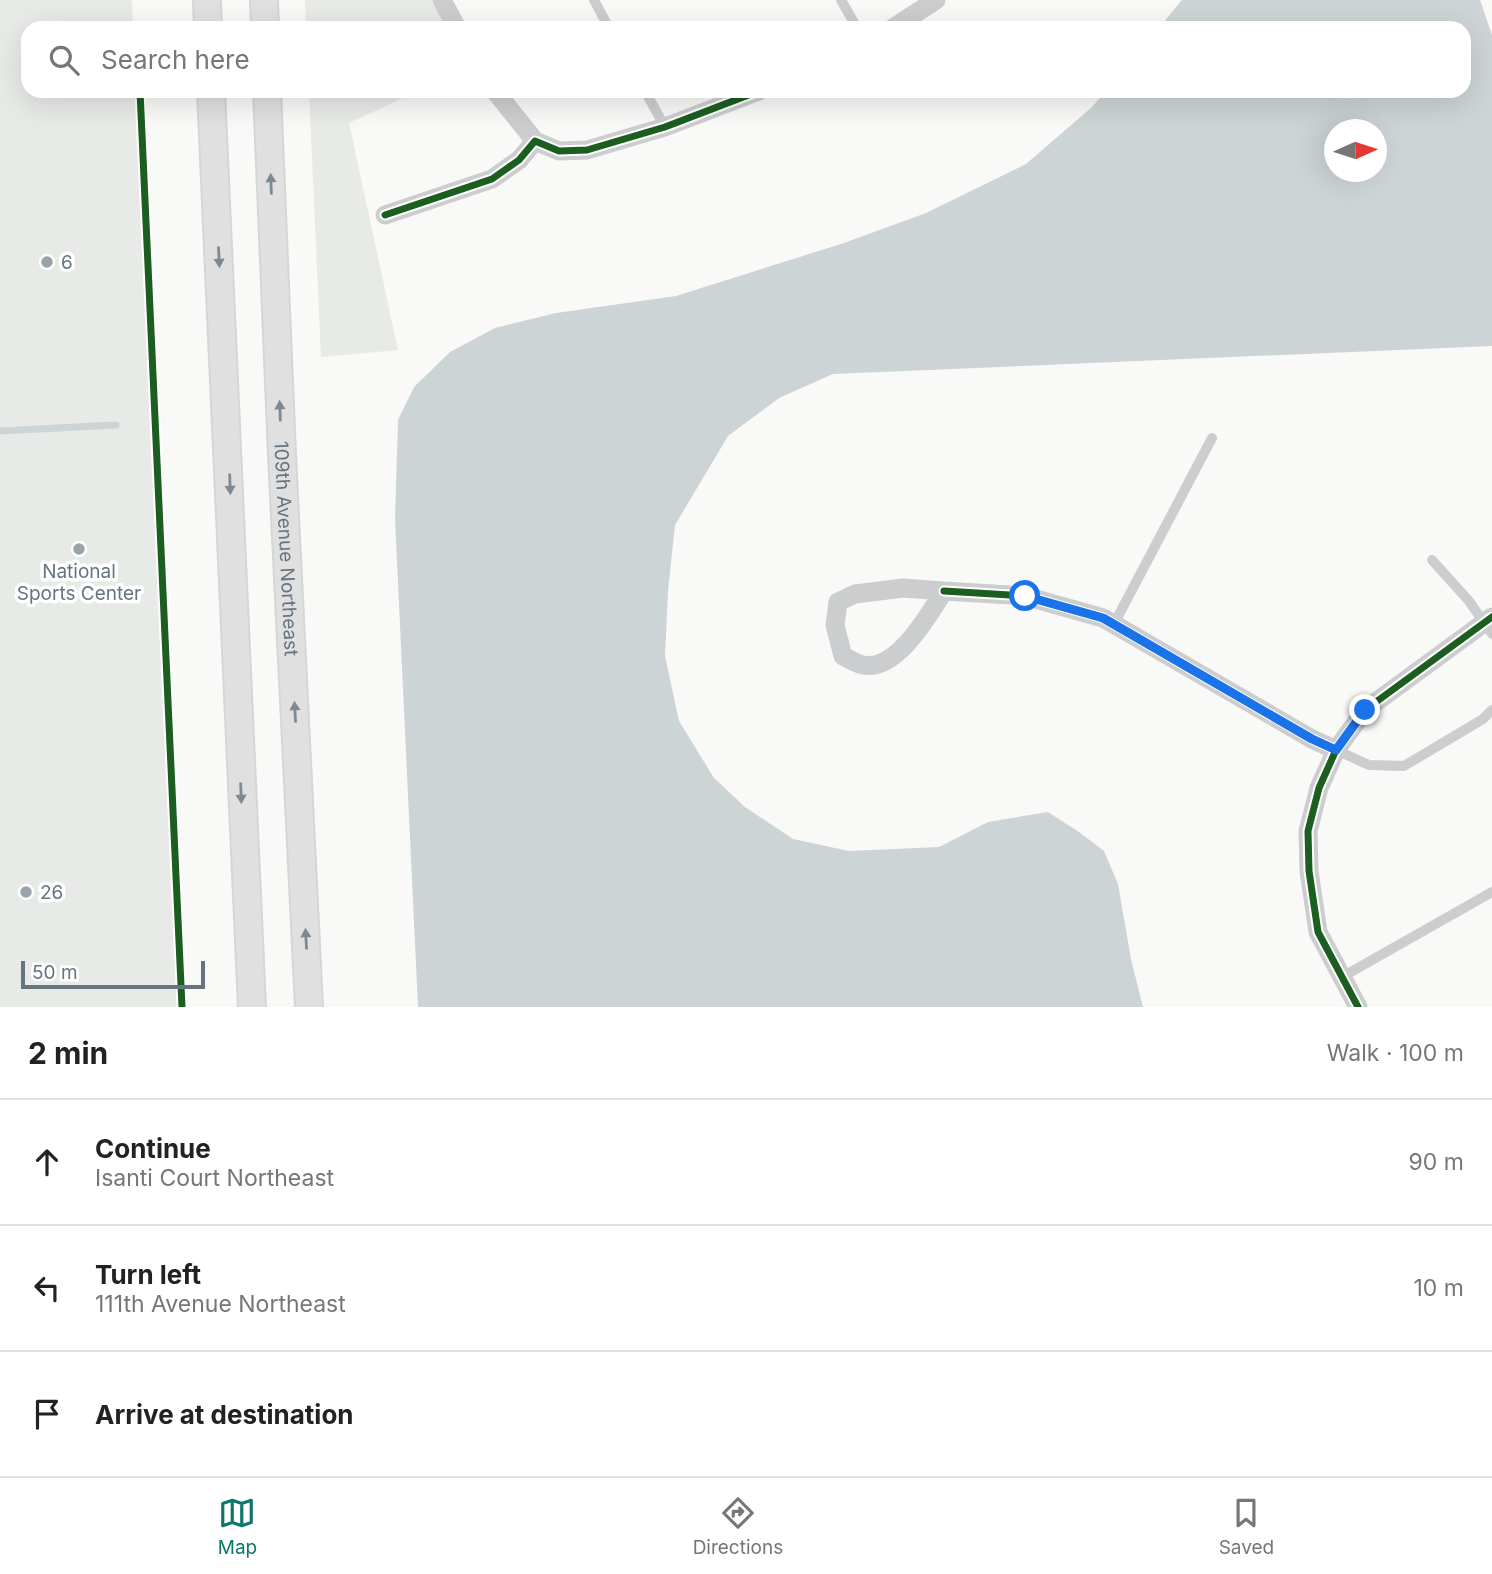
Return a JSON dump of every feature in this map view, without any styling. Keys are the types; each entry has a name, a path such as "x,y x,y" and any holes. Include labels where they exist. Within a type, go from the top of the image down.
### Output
{"main road":[{"path":"207,0 208,21"},
{"path":"264,0 265,21"},
{"path":"211,98 252,1007"},
{"name":"109th Avenue Northeast","path":"267,98 310,1007"}],"street":[{"path":"442,0 453,21"},
{"path":"904,21 936,0"},
{"path":"501,98 535,141 559,151 587,150 666,127 741,98"},
{"path":"385,215 492,179 519,160 535,141"},
{"path":"944,591 913,637 890,660 865,666 843,656 835,625 838,602 855,594 903,588 1025,596 1103,618 1312,739 1336,750"},
{"path":"1358,1007 1318,932 1309,871 1308,831 1319,788 1336,750 1365,710 1490,625"}],"lane":[{"path":"594,0 606,21"},
{"path":"841,0 853,21"},
{"path":"649,98 666,127"},
{"path":"1114,624 1212,439"},
{"path":"1432,560 1490,625"},
{"path":"1336,750 1369,765 1404,766 1483,719 1492,710"},
{"path":"1342,977 1492,892"}],"shaded area":[{"name":"National Sports Center","path":"0,0 132,0 133,21 21,21 21,98 136,98 180,1007 0,1007"},
{"path":"305,0 436,0 449,21 306,21"},
{"path":"1182,0 1480,0 1492,35 1492,346 833,374 779,398 728,436 675,525 665,656 679,721 714,778 745,807 793,839 849,851 939,847 988,822 1048,812 1104,851 1118,884 1131,959 1143,1007 418,1007 395,519 398,420 414,387 450,352 495,328 556,313 676,296 844,243 926,213 1026,164 1100,98 1471,98 1471,21 1165,21"},
{"path":"309,98 403,98 349,123 398,350 321,357"}],"waterway":[{"path":"0,431 116,425"}],"cycle path":[{"path":"140,98 182,1007"},
{"path":"385,215 492,179 519,160 535,141 559,151 587,150 665,127 741,98"},
{"path":"944,591 1025,596 1103,618 1312,739 1336,750"},
{"path":"1358,1007 1318,932 1309,871 1308,831 1319,788 1336,750 1365,710 1492,617"}],"place":[{"name":"6","path":"47,262"},
{"name":"National Sports Center","path":"79,549"},
{"name":"26","path":"26,892"}],"route":[{"path":"1025,596 1103,618 1312,739 1336,750 1365,710"}]}
